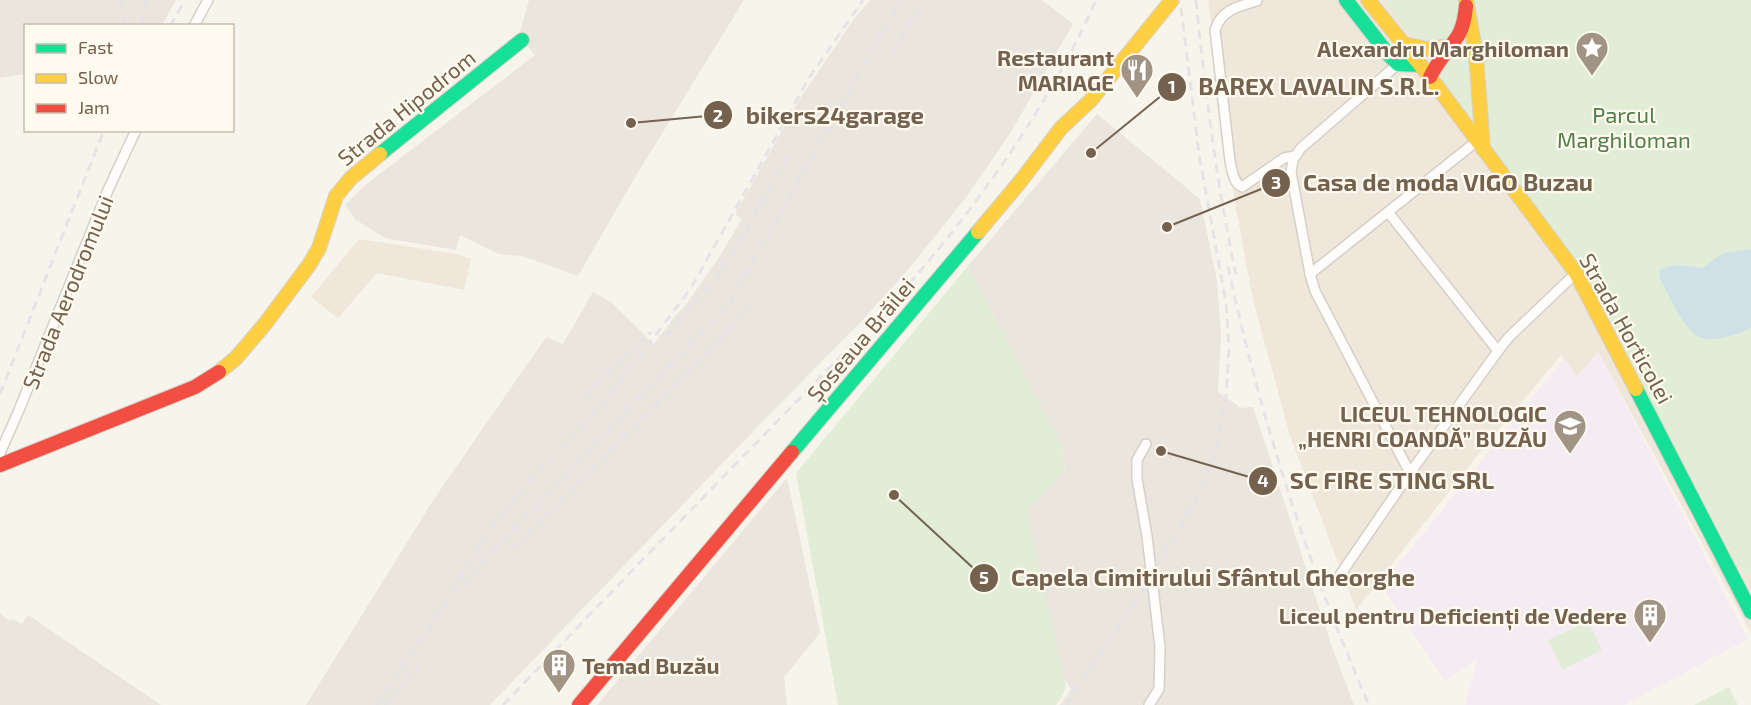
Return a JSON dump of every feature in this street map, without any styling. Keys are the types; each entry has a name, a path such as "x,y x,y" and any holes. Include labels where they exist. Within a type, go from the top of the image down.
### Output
{"main road":[{"name":"Șoseaua Brăilei","path":"579,705 1008,195 1061,128 1090,101 1172,0"},
{"path":"1346,0 1398,64 1420,65"},
{"name":"Strada Horticolei","path":"1368,0 1430,77 1576,273 1750,604"},
{"path":"1430,77 1436,64 1459,34 1464,22 1467,0"},
{"path":"1467,0 1473,26 1480,146"},
{"name":"Strada Hipodrom","path":"0,465 195,387 236,358 265,324 309,265 319,248 332,206 343,186 522,40"},
{"path":"1404,44 1422,49 1450,46"},
{"path":"1464,123 1476,122 1479,103"}],"street":[{"path":"195,24 208,0"},
{"path":"1257,1 1229,11 1217,23 1215,30 1230,161 1235,180 1242,187 1284,158 1295,156"},
{"path":"1398,64 1301,148 1295,156 1291,172 1315,291 1410,473"},
{"name":"Strada Aerodromului","path":"0,453 108,190 135,132"},
{"path":"1310,274 1388,212 1480,146"},
{"path":"1388,212 1498,351"},
{"path":"1340,575 1410,473 1508,338 1576,273"},
{"path":"1146,444 1137,460 1137,479 1147,536 1160,647 1159,689 1149,705"}],"shaded area":[{"path":"0,0 176,0 163,24 24,24 24,74 0,78"},
{"path":"529,0 744,0 634,179 578,276 522,256 499,254 460,235 456,250 385,238 356,220 345,205 364,186 535,55 519,35"},
{"path":"871,0 1042,0 1073,24 1011,132 967,196 907,271 858,325 490,705 306,705 434,499 546,337 563,344 593,292 611,302 654,344 683,309 742,219 735,214 801,97 856,16"},
{"path":"1208,0 1751,0 1751,633 1598,352 1577,377 1561,355 1477,456 1356,610 1290,436 1253,300 1235,203"},
{"path":"1097,114 1200,199 1217,281 1221,334 1218,392 1241,408 1253,407 1331,644 1354,705 1060,705 1071,689 1063,677 1028,518 1029,509 1065,471 1063,448 968,266"},
{"path":"359,239 457,254 471,259 464,290 377,273 338,318 311,297"},
{"path":"1751,249 1751,328 1717,339 1697,336 1686,325 1676,309 1659,277 1660,270 1675,266 1702,268 1723,253"},
{"name":"LICEUL TEHNOLOGIC „HENRI COANDĂ” BUZĂU","path":"1598,352 1748,639 1624,705 1465,705 1478,658 1445,681 1381,586 1564,359 1577,377"},
{"path":"787,478 820,633 784,677 787,705 597,705"},
{"path":"0,614 10,621 12,619 22,624 28,615 161,705 0,705"}],"green space":[{"path":"1384,0 1458,0 1459,23 1447,42 1430,44 1409,33"},
{"name":"Parcul Marghiloman","path":"1466,0 1751,0 1751,570 1747,580 1576,273 1490,159"},
{"path":"1469,32 1475,115 1471,118 1437,73 1450,54 1466,39"},
{"path":"968,266 1063,448 1065,471 1029,509 1028,518 1066,686 1064,693 1056,705 838,705 796,473"},
{"path":"1588,621 1602,650 1562,670 1548,640"},
{"path":"1729,687 1738,705 1694,705"}],"railway":[{"path":"122,0 124,24"},
{"path":"142,24 146,0"},
{"path":"171,24 185,0"},
{"path":"376,705 435,620 496,522 610,396 691,288 809,78 863,0"},
{"path":"463,587 492,553 728,306 901,0"},
{"path":"894,53 924,0"},
{"path":"503,705 913,279 965,215 1015,146 1059,74 1096,0"},
{"path":"1066,705 1144,589 1195,502 1218,444 1226,398 1229,346 1226,303 1199,154 1180,0"},
{"path":"1196,0 1212,138 1236,275"},
{"path":"0,394 103,132"},
{"path":"665,337 718,278 793,148"},
{"path":"1228,266 1255,378 1287,489 1325,598 1369,705"},
{"path":"516,547 724,336 749,305"},
{"path":"584,397 651,332"},
{"path":"386,705 418,666"}],"traffic: fast":[{"path":"1346,0 1398,64 1420,65"},
{"path":"380,154 522,40"},
{"path":"792,452 978,232"},
{"path":"1636,389 1751,612"}],"traffic: slow":[{"path":"978,232 1061,128 1090,101 1172,0"},
{"path":"1368,0 1430,77 1576,273 1636,389"},
{"path":"1466,0 1476,55 1483,149"},
{"path":"1404,44 1427,49 1450,46"},
{"path":"219,372 236,358 265,324 309,265 319,248 336,196 351,178 380,154"}],"traffic: jam":[{"path":"1430,77 1459,34 1466,6"},
{"path":"0,465 195,387 219,372"},
{"path":"579,705 792,452"}],"place":[{"name":"Alexandru Marghiloman","path":"1592,77"},
{"name":"Restaurant MARIAGE","path":"1137,99"},
{"name":"bikers24garage","path":"631,123"},
{"name":"BAREX LAVALIN S.R.L.","path":"1091,153"},
{"name":"Casa de moda VIGO Buzau","path":"1167,227"},
{"name":"SC FIRE STING SRL","path":"1161,451"},
{"name":"LICEUL TEHNOLOGIC „HENRI COANDĂ” BUZĂU","path":"1570,455"},
{"name":"Capela Cimitirului Sfântul Gheorghe","path":"894,495"},
{"name":"Liceul pentru Deficienți de Vedere","path":"1650,644"},
{"name":"Temad Buzău","path":"559,694"}]}
